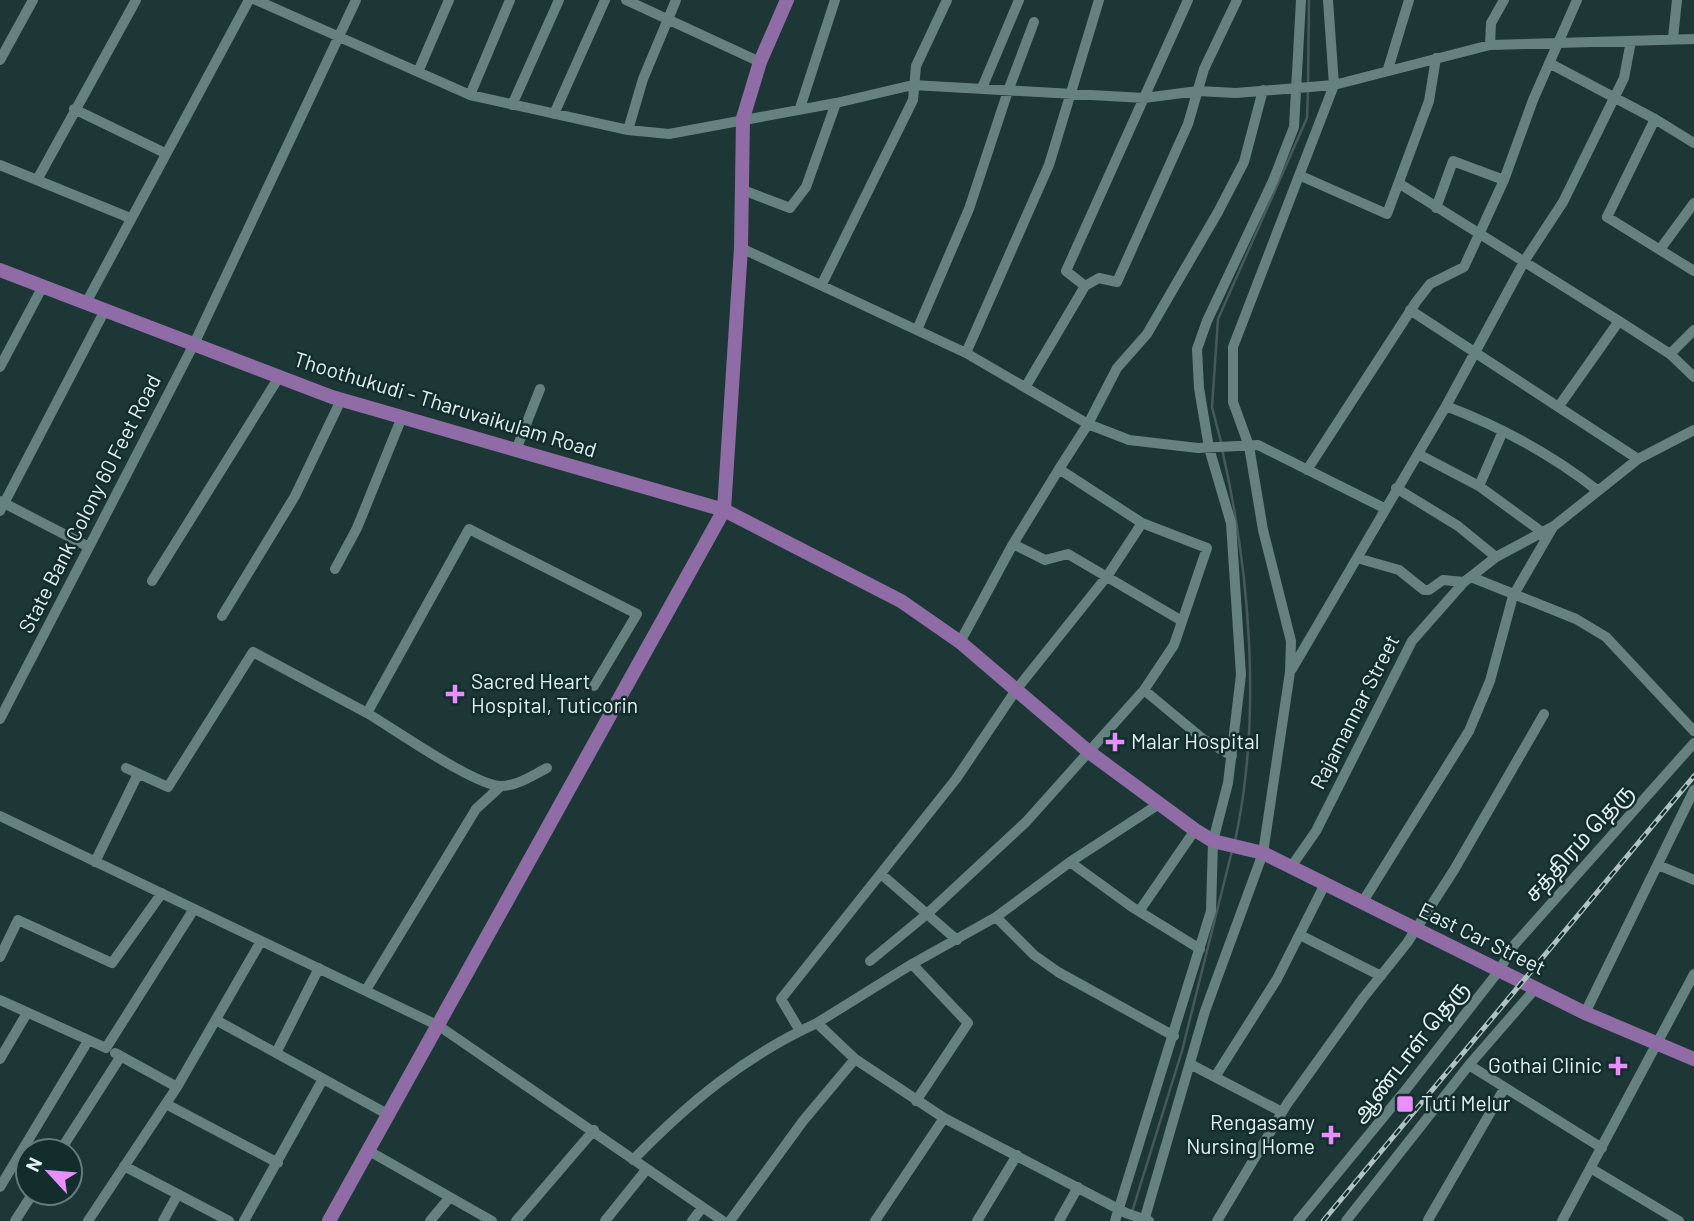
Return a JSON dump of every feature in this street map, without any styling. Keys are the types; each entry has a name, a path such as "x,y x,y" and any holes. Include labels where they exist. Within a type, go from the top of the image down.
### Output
{"main road":[{"path":"329,1221 724,510 741,248 743,118 760,62 787,0"},
{"name":"Thoothukudi - Tharuvaikulam Road","path":"0,270 341,400 724,510 901,601 960,642 1016,690"},
{"name":"East Car Street","path":"1016,690 1089,752 1195,830 1217,842 1259,852 1585,1013 1694,1059"}],"street":[{"path":"0,60 33,0"},
{"path":"37,180 136,0"},
{"path":"86,303 249,0"},
{"path":"256,0 470,95 628,130 669,134 743,118 836,103 913,85 1144,98 1198,91 1236,93 1331,85 1490,45 1559,40 1694,39"},
{"name":"State Bank Colony 60 Feet Road","path":"0,719 3,705 89,547 194,344 356,0"},
{"path":"418,72 449,0"},
{"path":"470,95 510,0"},
{"path":"512,105 558,0"},
{"path":"554,114 605,0"},
{"path":"626,0 760,62"},
{"path":"628,130 643,79 676,0"},
{"path":"800,108 835,0"},
{"path":"822,284 913,100 916,66 947,0"},
{"path":"982,88 1019,0"},
{"path":"966,353 1049,165 1099,0"},
{"path":"1085,286 1066,271 1188,0"},
{"path":"1026,386 1085,286 1099,278 1117,282 1188,124 1204,69 1237,0"},
{"path":"1115,1221 1123,1211 1211,911 1217,842 1232,756 1241,675 1231,523 1199,388 1198,349 1224,282 1289,145 1300,86 1301,0"},
{"path":"817,1023 855,1059 944,1118 1123,1211 1144,1219 1205,1011 1259,852 1290,672 1291,640 1285,610 1233,402 1233,347 1266,258 1301,176 1331,85 1328,0"},
{"path":"1388,69 1409,0"},
{"path":"1307,470 1410,310 1430,284 1464,267 1504,180 1549,63 1577,0"},
{"path":"1673,38 1677,0"},
{"path":"1490,45 1491,23 1498,2"},
{"path":"917,330 969,209 1008,90 1034,22"},
{"path":"1290,672 1446,406 1525,260 1563,202 1624,78 1631,41"},
{"path":"1301,176 1387,214 1429,101 1436,58"},
{"path":"1549,63 1655,119 1694,143"},
{"path":"960,642 1013,544 1088,424 1117,368 1147,334 1218,212 1244,162 1263,90"},
{"path":"743,190 790,208 806,187 836,103"},
{"path":"74,109 165,153"},
{"path":"1655,119 1606,217 1661,248 1694,271"},
{"path":"1436,208 1453,161 1504,180"},
{"path":"0,165 130,218"},
{"path":"1400,184 1525,260 1670,354 1694,377"},
{"path":"1661,248 1694,203"},
{"path":"741,248 966,353 1088,424 1129,440 1213,447 1245,445 1269,449 1384,508"},
{"path":"0,367 43,286"},
{"path":"89,547 1,505 105,310"},
{"path":"1410,310 1639,459"},
{"path":"1559,406 1619,321"},
{"path":"1670,354 1694,330"},
{"path":"152,581 279,377"},
{"path":"516,450 540,389"},
{"path":"222,616 295,496 341,400"},
{"path":"1446,406 1503,431 1563,463 1597,490"},
{"path":"335,569 357,528 402,417"},
{"path":"1362,903 1469,731 1490,681 1513,596 1554,526 1639,459 1694,430"},
{"path":"1479,486 1503,431"},
{"path":"1418,454 1479,486 1542,532"},
{"path":"870,961 927,914 1026,822 1144,690 1174,645 1207,548 1142,523 1059,469"},
{"path":"1396,488 1458,526 1496,557"},
{"path":"800,1031 781,999 956,779 1016,690 1108,575 1142,523"},
{"name":"Rajamannar Street","path":"1291,867 1316,831 1412,641 1468,580 1496,557 1554,526"},
{"path":"367,713 469,528 637,614 594,686"},
{"path":"1013,544 1045,560 1069,554 1182,621"},
{"path":"1357,558 1399,570 1424,590 1429,590 1443,580 1468,580 1576,619 1606,637 1694,731"},
{"path":"126,768 168,788 253,652 367,713 479,779 501,786"},
{"path":"1144,690 1203,739 1232,756"},
{"path":"1217,1221 1282,1112 1415,930 1454,870 1544,714"},
{"name":"சத்திரம் தெரு","path":"1498,971 1515,944 1694,743"},
{"path":"366,990 476,809 501,786 524,780 547,768"},
{"path":"95,862 138,774"},
{"path":"1585,1013 1694,790"},
{"path":"633,1160 675,1116 735,1068 996,918 1070,862 1159,804"},
{"path":"0,816 439,1026 723,1221"},
{"path":"1140,911 1195,830"},
{"path":"1070,862 1200,949"},
{"path":"1658,865 1694,880"},
{"path":"881,874 957,940"},
{"path":"1214,1076 1277,979 1325,884"},
{"path":"0,957 18,920 112,963 162,893"},
{"path":"106,1048 194,909"},
{"path":"996,918 1034,955 1058,972 1174,1036"},
{"path":"1300,934 1381,976"},
{"path":"88,1221 177,1087 261,941"},
{"path":"912,964 968,1023 916,1101"},
{"path":"276,1053 319,968"},
{"name":"ஆண்டாள் தெரு","path":"1298,1221 1498,971"},
{"path":"1562,1221 1694,974"},
{"path":"1346,1221 1469,1065 1535,989"},
{"path":"0,1000 106,1048 177,1087"},
{"path":"0,1059 27,1013"},
{"path":"216,1020 389,1115"},
{"path":"0,1187 88,1041"},
{"path":"69,1137 121,1056"},
{"path":"730,1221 803,1121 855,1059"},
{"path":"1190,1064 1282,1112"},
{"path":"1469,1065 1602,1148"},
{"path":"244,1221 323,1079"},
{"path":"1428,1220 1504,1089"},
{"path":"166,1104 278,1163"},
{"path":"875,1221 944,1118"},
{"path":"516,1221 594,1130"},
{"path":"369,1151 492,1221"},
{"path":"977,1221 1017,1155"},
{"path":"124,1167 229,1221"},
{"path":"1592,1168 1679,1221"},
{"path":"604,1221 646,1170"},
{"path":"1059,1221 1078,1186"},
{"path":"163,1221 178,1194"},
{"path":"430,1221 450,1197"},
{"path":"692,1221 702,1208"}],"waterway":[{"path":"1308,84 1309,0"},
{"path":"1221,442 1212,407 1218,319 1307,118 1308,91"},
{"path":"1222,449 1240,545 1249,645 1248,745 1235,841"},
{"path":"1132,1212 1182,1051 1232,851"}],"railway":[{"path":"1323,1221 1694,776"}],"place":[{"name":"Sacred Heart Hospital, Tuticorin","path":"455,694"},
{"name":"Malar Hospital","path":"1115,742"},
{"name":"Gothai Clinic","path":"1618,1066"},
{"name":"Tuti Melur","path":"1405,1104"},
{"name":"Rengasamy Nursing Home","path":"1331,1135"}]}
